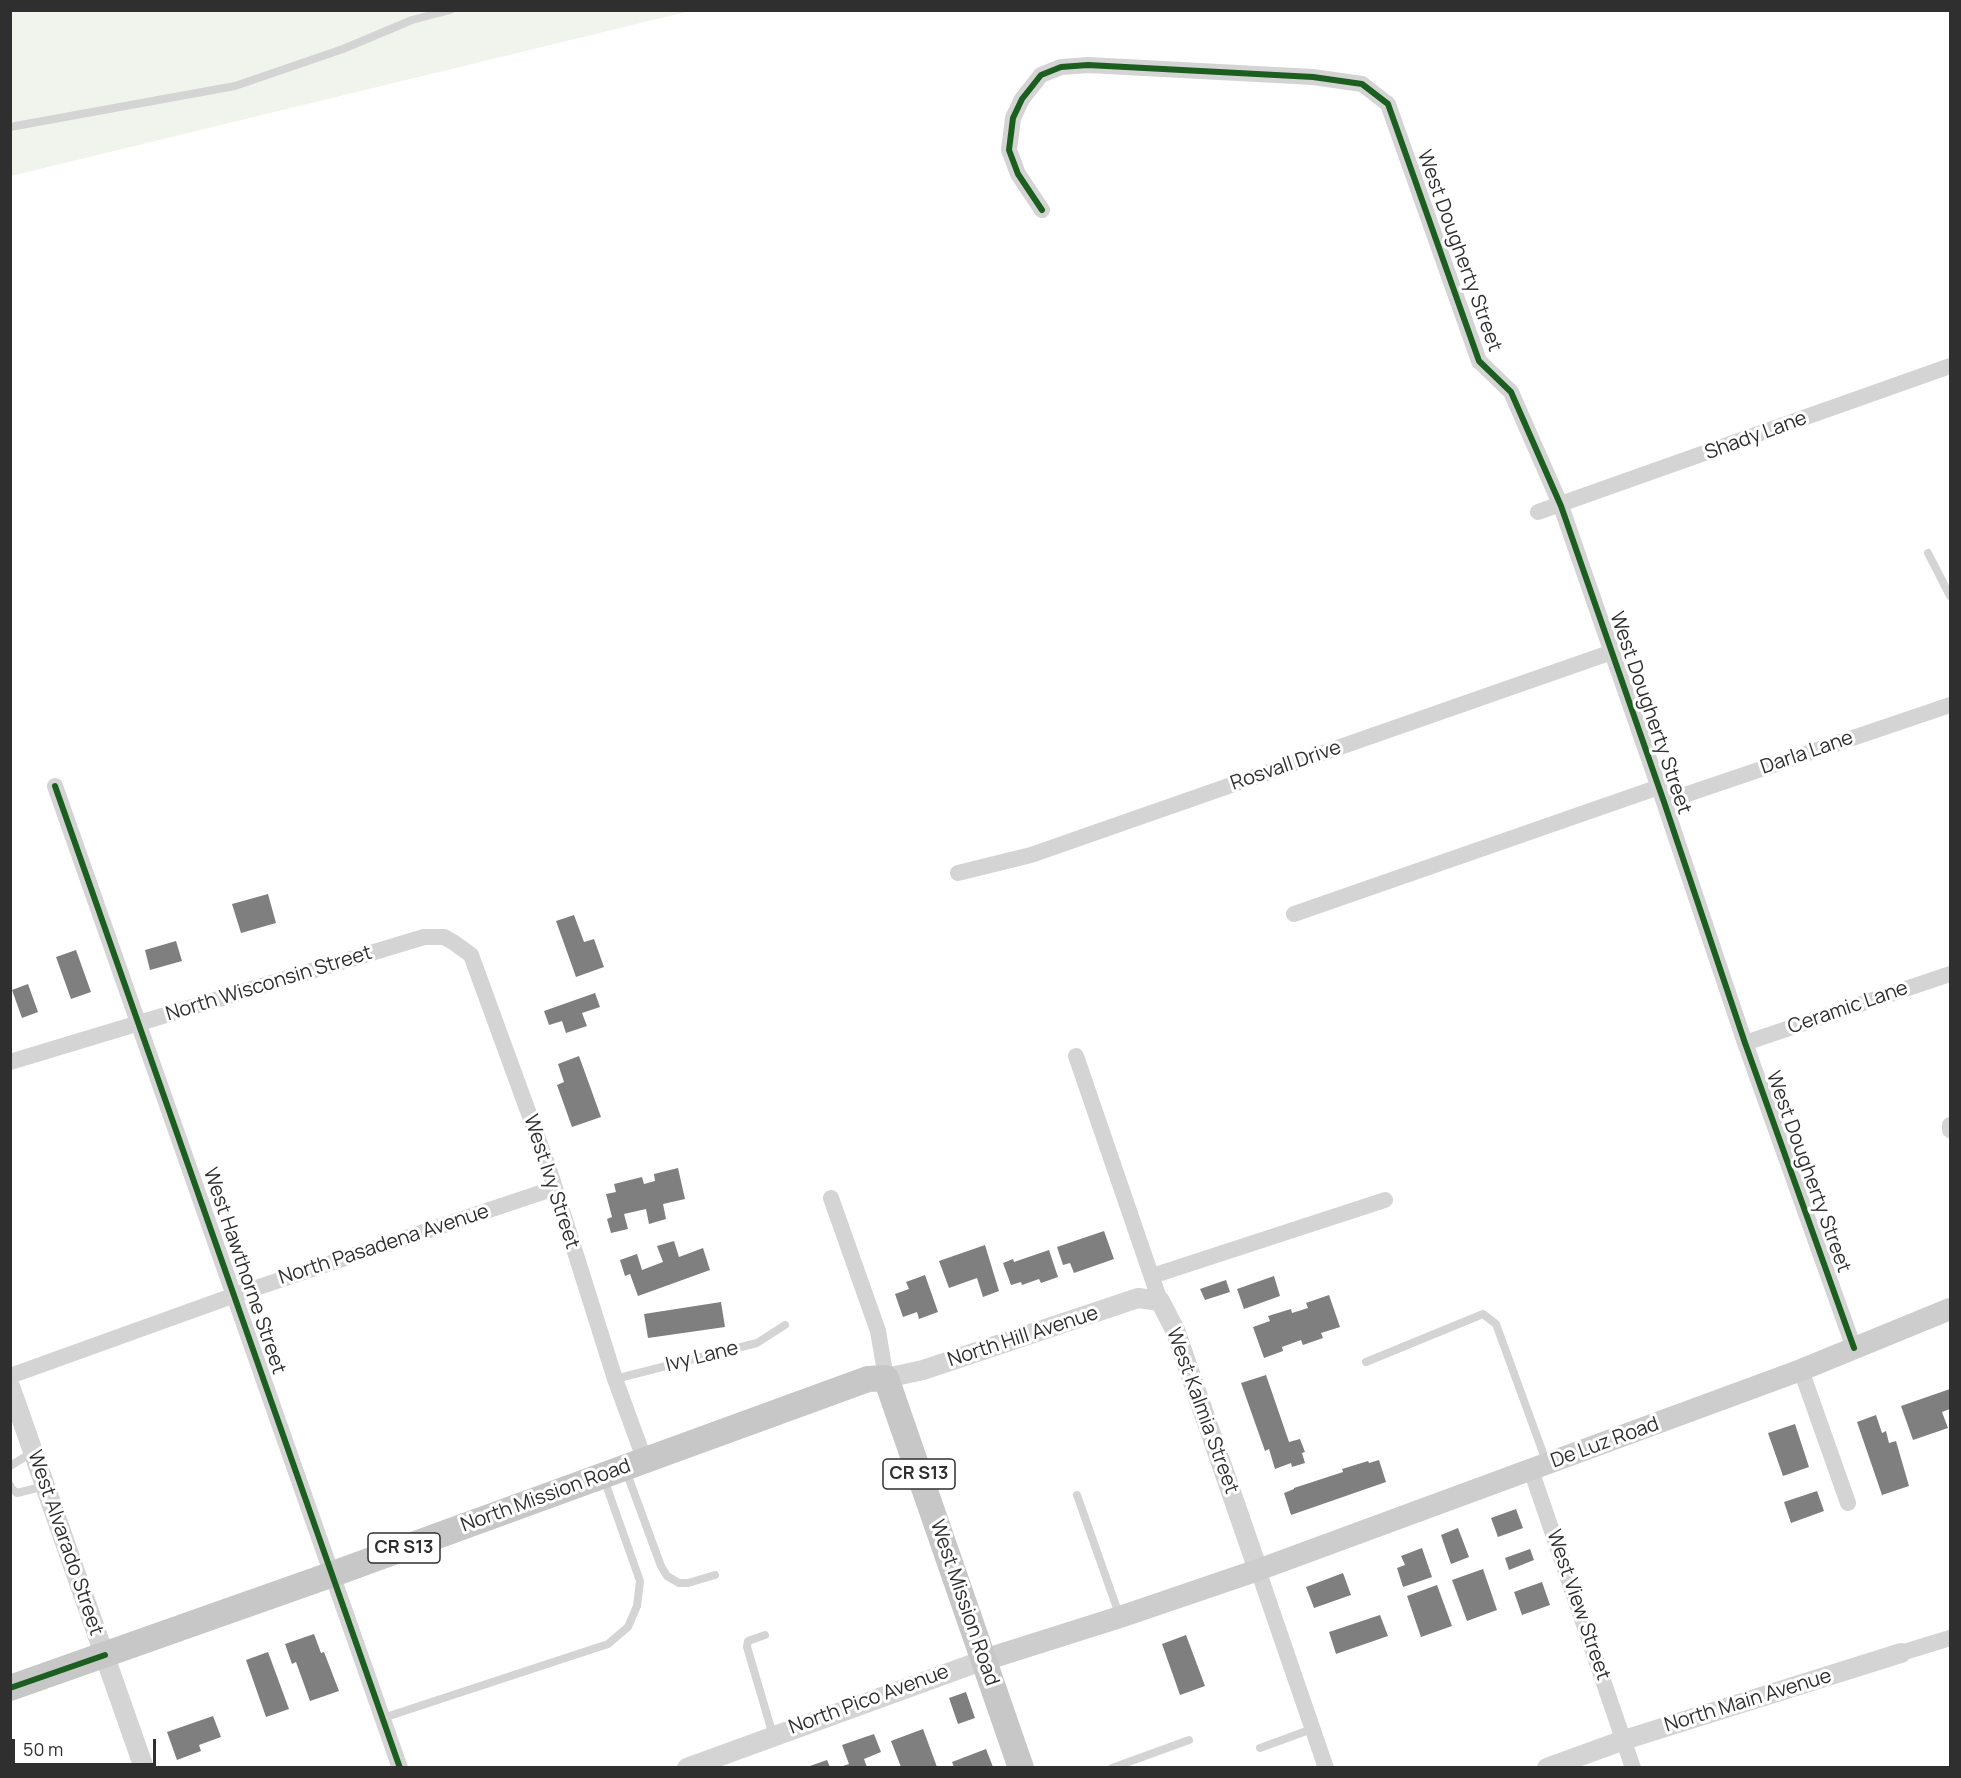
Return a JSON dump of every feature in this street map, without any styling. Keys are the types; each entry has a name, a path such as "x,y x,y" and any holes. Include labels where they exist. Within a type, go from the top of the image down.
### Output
{"main road":[{"name":"De Luz Road","path":"1258,1570 1801,1370 1950,1309"},
{"name":"North Mission Road","path":"105,1655 868,1379 886,1378"},
{"name":"West Mission Road","path":"886,1378 1021,1767"},
{"name":"North Pico Avenue","path":"984,1660 1258,1570"},
{"name":"CR S13","path":"10,1688 105,1655"}],"street":[{"name":"West Dougherty Street","path":"1042,210 1018,174 1009,150 1012,118 1022,99 1041,75 1061,67 1088,65 1313,77 1362,84 1388,104 1479,361 1511,392 1561,506 1745,1042 1854,1348"},
{"name":"Shady Lane","path":"1538,512 1561,506 1950,366"},
{"name":"Rosvall Drive","path":"958,873 1031,855 1612,652"},
{"name":"Darla Lane","path":"1294,914 1661,794 1950,705"},
{"name":"West Hawthorne Street","path":"55,786 400,1767"},
{"name":"North Wisconsin Street","path":"10,1062 424,937"},
{"name":"West Ivy Street","path":"424,937 444,937 471,955 555,1188 615,1379 624,1468"},
{"name":"Ceramic Lane","path":"1745,1042 1950,974"},
{"name":"West Kalmia Street","path":"1076,1056 1160,1301 1175,1330 1326,1767"},
{"name":"North Pasadena Avenue","path":"10,1376 235,1295 555,1188"},
{"name":"West Mission Road","path":"831,1198 878,1331 886,1378"},
{"path":"1152,1276 1385,1200"},
{"name":"North Hill Avenue","path":"886,1378 923,1370 1138,1298 1160,1301"},
{"path":"1801,1370 1848,1503"},
{"name":"West Alvarado Street","path":"10,1386 144,1767"},
{"name":"West View Street","path":"1539,1467 1633,1767"},
{"name":"North Main Avenue","path":"1547,1767 1624,1740 1950,1638"},
{"name":"North Pico Avenue","path":"687,1767 711,1764 773,1735 984,1660"}],"lane":[{"path":"10,127 235,86 343,49 412,20 450,10"},
{"path":"1928,553 1950,596"},
{"path":"1366,1362 1483,1314 1496,1324 1539,1467"},
{"name":"Ivy Lane","path":"615,1379 757,1343 785,1325"},
{"path":"10,1466 33,1452"},
{"path":"624,1468 661,1566 667,1576 679,1583 688,1583 715,1575"},
{"path":"383,1718 608,1644 628,1627 637,1606 640,1581 624,1468"},
{"path":"10,1485 17,1493 45,1486"},
{"path":"1077,1495 1120,1617"},
{"path":"765,1635 748,1641 747,1647 773,1735"},
{"path":"1260,1748 1312,1729"},
{"path":"1112,1767 1190,1740"}],"shaded area":[{"path":"11,10 690,11 11,176"}],"building":[{"path":"268,894 276,923 241,933 232,904"},
{"path":"574,915 584,942 594,939 604,967 576,977 556,921"},
{"path":"176,941 182,961 150,970 145,950"},
{"path":"76,950 91,992 71,999 56,957"},
{"path":"28,984 38,1012 22,1018 12,990"},
{"path":"595,993 600,1007 582,1013 587,1026 566,1033 562,1021 549,1025 544,1011"},
{"path":"579,1056 601,1117 572,1127 557,1085 564,1082 558,1064"},
{"path":"678,1168 685,1199 663,1204 666,1219 649,1224 646,1209 624,1214 628,1229 611,1233 607,1219 612,1217 606,1194 616,1192 614,1184 642,1177 644,1184 655,1181 654,1174"},
{"path":"1104,1231 1114,1259 1074,1273 1070,1263 1063,1265 1057,1247"},
{"path":"674,1241 679,1257 703,1248 710,1270 638,1296 630,1274 625,1276 620,1260 637,1254 642,1270 663,1262 657,1246"},
{"path":"985,1245 999,1291 983,1297 977,1278 949,1288 939,1261"},
{"path":"1049,1250 1058,1277 1041,1283 1039,1279 1022,1285 1021,1282 1011,1285 1003,1263 1013,1259 1014,1262"},
{"path":"925,1275 938,1312 919,1319 917,1312 903,1317 895,1294 909,1289 906,1282"},
{"path":"1274,1276 1280,1296 1244,1309 1237,1289"},
{"path":"1226,1280 1230,1292 1205,1300 1200,1289"},
{"path":"1329,1295 1340,1327 1321,1333 1323,1338 1303,1345 1301,1340 1282,1347 1283,1351 1264,1358 1253,1327 1270,1321 1268,1316 1291,1309 1292,1313 1308,1308 1306,1303"},
{"path":"721,1302 725,1327 648,1338 644,1314"},
{"path":"1266,1375 1289,1442 1300,1439 1305,1452 1302,1453 1305,1463 1292,1467 1291,1463 1275,1469 1269,1449 1265,1451 1241,1383"},
{"path":"1950,1389 1950,1409 1942,1412 1948,1428 1913,1440 1901,1406"},
{"path":"1876,1415 1882,1433 1886,1431 1889,1443 1896,1441 1909,1486 1882,1495 1857,1422"},
{"path":"1795,1424 1809,1467 1783,1476 1768,1433"},
{"path":"1379,1460 1386,1482 1291,1515 1284,1493 1343,1472 1342,1469"},
{"path":"1817,1491 1824,1511 1791,1523 1784,1502"},
{"path":"1516,1509 1523,1528 1498,1537 1491,1518"},
{"path":"1458,1528 1469,1557 1451,1564 1441,1535"},
{"path":"1422,1548 1432,1577 1403,1587 1397,1568 1405,1565 1401,1556"},
{"path":"1530,1549 1534,1560 1509,1570 1505,1558"},
{"path":"1483,1569 1497,1610 1467,1621 1452,1580"},
{"path":"1343,1573 1351,1595 1314,1608 1306,1587"},
{"path":"1542,1582 1550,1605 1522,1615 1514,1592"},
{"path":"1437,1585 1452,1626 1421,1637 1407,1596"},
{"path":"1380,1615 1388,1636 1336,1654 1329,1632"},
{"path":"314,1634 321,1653 324,1652 339,1691 310,1701 296,1662 292,1664 285,1644"},
{"path":"1186,1635 1205,1686 1180,1695 1162,1644"},
{"path":"268,1652 289,1709 266,1717 246,1660"},
{"path":"966,1692 975,1718 958,1724 949,1698"},
{"path":"213,1716 221,1737 199,1745 201,1751 177,1760 167,1732"},
{"path":"923,1729 937,1767 901,1767 891,1741"},
{"path":"874,1734 881,1752 864,1759 867,1767 840,1767 849,1764 842,1745"},
{"path":"986,1749 993,1767 954,1767 952,1762"},
{"path":"827,1760 830,1767 807,1767"}],"cycle path":[{"path":"1042,210 1018,174 1009,150 1013,118 1022,99 1041,75 1061,67 1088,65 1313,77 1362,84 1388,104 1479,361 1511,392 1561,506 1745,1043 1854,1348"},
{"path":"55,786 400,1768"},
{"path":"10,1688 105,1655"}]}
